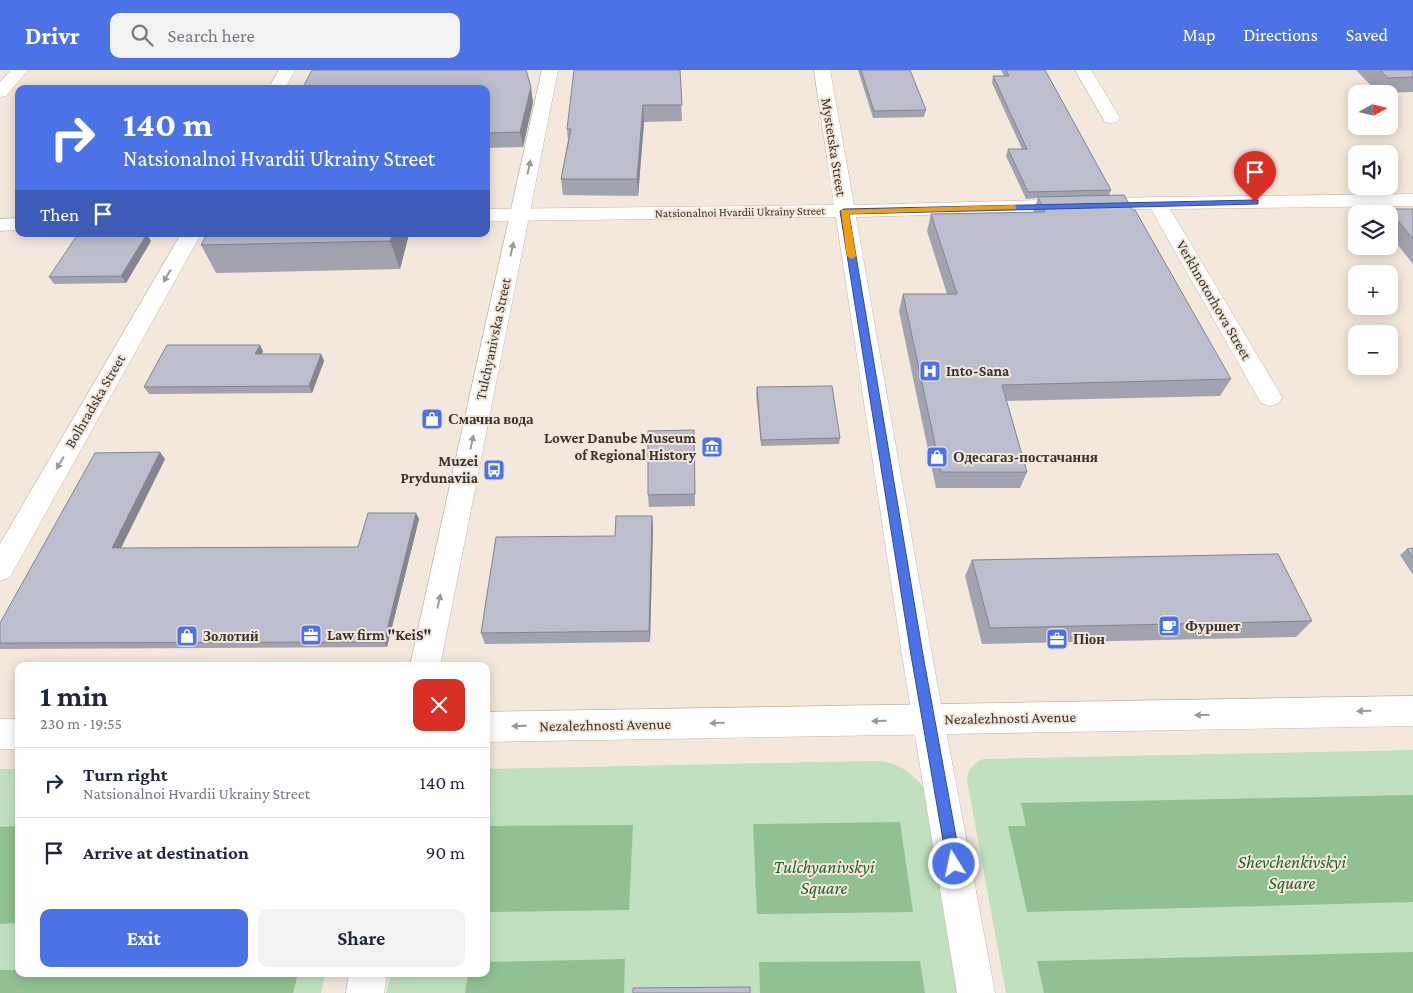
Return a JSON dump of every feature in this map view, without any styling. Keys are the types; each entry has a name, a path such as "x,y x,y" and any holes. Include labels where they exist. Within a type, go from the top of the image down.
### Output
{"street":[{"path":"0,92 20,70"},
{"path":"278,85 287,70"},
{"name":"Tulchyanivska Street","path":"427,662 518,214 550,70"},
{"name":"Mystetska Street","path":"822,70 928,720 976,993"},
{"path":"1083,70 1111,118"},
{"name":"Natsionalnoi Hvardii Ukrainy Street","path":"490,215 844,211 1132,213 1157,203 1413,200"},
{"name":"Verkhnotorhova Street","path":"1157,203 1270,397"},
{"path":"0,225 15,224"},
{"name":"Bolhradska Street","path":"0,569 189,237"},
{"name":"Nezalezhnosti Avenue","path":"490,727 1413,710"},
{"path":"0,734 15,734"},
{"path":"364,993 367,977"}],"green space":[{"name":"Shevchenkivskyi Square","path":"1413,750 1413,993 1006,993 967,780 970,770 979,761 983,759"},
{"name":"Tulchyanivskyi Square","path":"876,761 898,766 915,778 926,790 963,993 386,993 390,977 490,977 490,769"},
{"path":"0,769 15,769 15,977 324,977 321,993 0,993"},
{"path":"1413,795 1413,902 1027,912 1008,826 1026,826 1021,803"},
{"path":"900,822 913,912 757,914 753,824"},
{"path":"633,825 629,910 490,912 490,826"},
{"path":"15,826 15,923 0,924 0,827"},
{"path":"1413,952 1413,993 1044,993 1037,961"},
{"path":"625,959 624,993 465,993 468,977 490,977 490,962"},
{"path":"920,961 925,993 760,993 759,962"},
{"path":"0,970 15,970 15,977 297,977 293,993 0,993"}],"building":[{"path":"312,70 526,70 531,87 520,132 490,133 490,85 304,85"},
{"path":"574,70 680,70 682,105 643,105 637,179 561,179 571,129 567,129"},
{"path":"861,70 910,70 926,110 874,111"},
{"path":"1006,70 1045,70 1111,190 1028,192 1008,149 1027,149 993,76 1009,76"},
{"path":"1380,70 1413,70 1413,77 1388,78"},
{"path":"1124,195 1133,210 1135,210 1231,379 1002,385 1027,472 941,472 903,294 957,294 931,214 1045,212 1038,197"},
{"path":"1398,209 1413,209 1413,239 1398,221"},
{"path":"76,237 145,237 121,276 49,277"},
{"path":"205,237 392,237 390,241 201,245"},
{"path":"167,345 260,345 255,354 321,354 309,386 144,387"},
{"path":"832,386 840,438 761,440 757,387"},
{"path":"694,430 695,494 648,495 648,431"},
{"path":"160,452 112,548 358,547 368,513 416,513 384,642 0,643 0,623 95,453"},
{"path":"616,516 652,516 649,631 481,633 496,537 615,536"},
{"path":"1413,548 1413,558 1407,549"},
{"path":"1278,554 1312,621 990,628 972,560"},
{"path":"750,987 750,993 633,993 633,988"}],"slow traffic":[{"path":"852,256 844,211 1013,207"}],"place":[{"name":"Into-Sana","path":"930,371"},
{"name":"Смачна вода","path":"432,419"},
{"name":"Lower Danube Museum of Regional History","path":"712,447"},
{"name":"Одесагаз-постачання","path":"937,457"},
{"name":"Muzei Prydunaviia","path":"494,470"},
{"name":"Фуршет","path":"1169,626"},
{"name":"Law firm \"KeiS\"","path":"311,635"},
{"name":"Золотий","path":"187,636"},
{"name":"Піон","path":"1057,639"}],"route":[{"path":"954,864 917,655 844,211 1255,202"}]}
